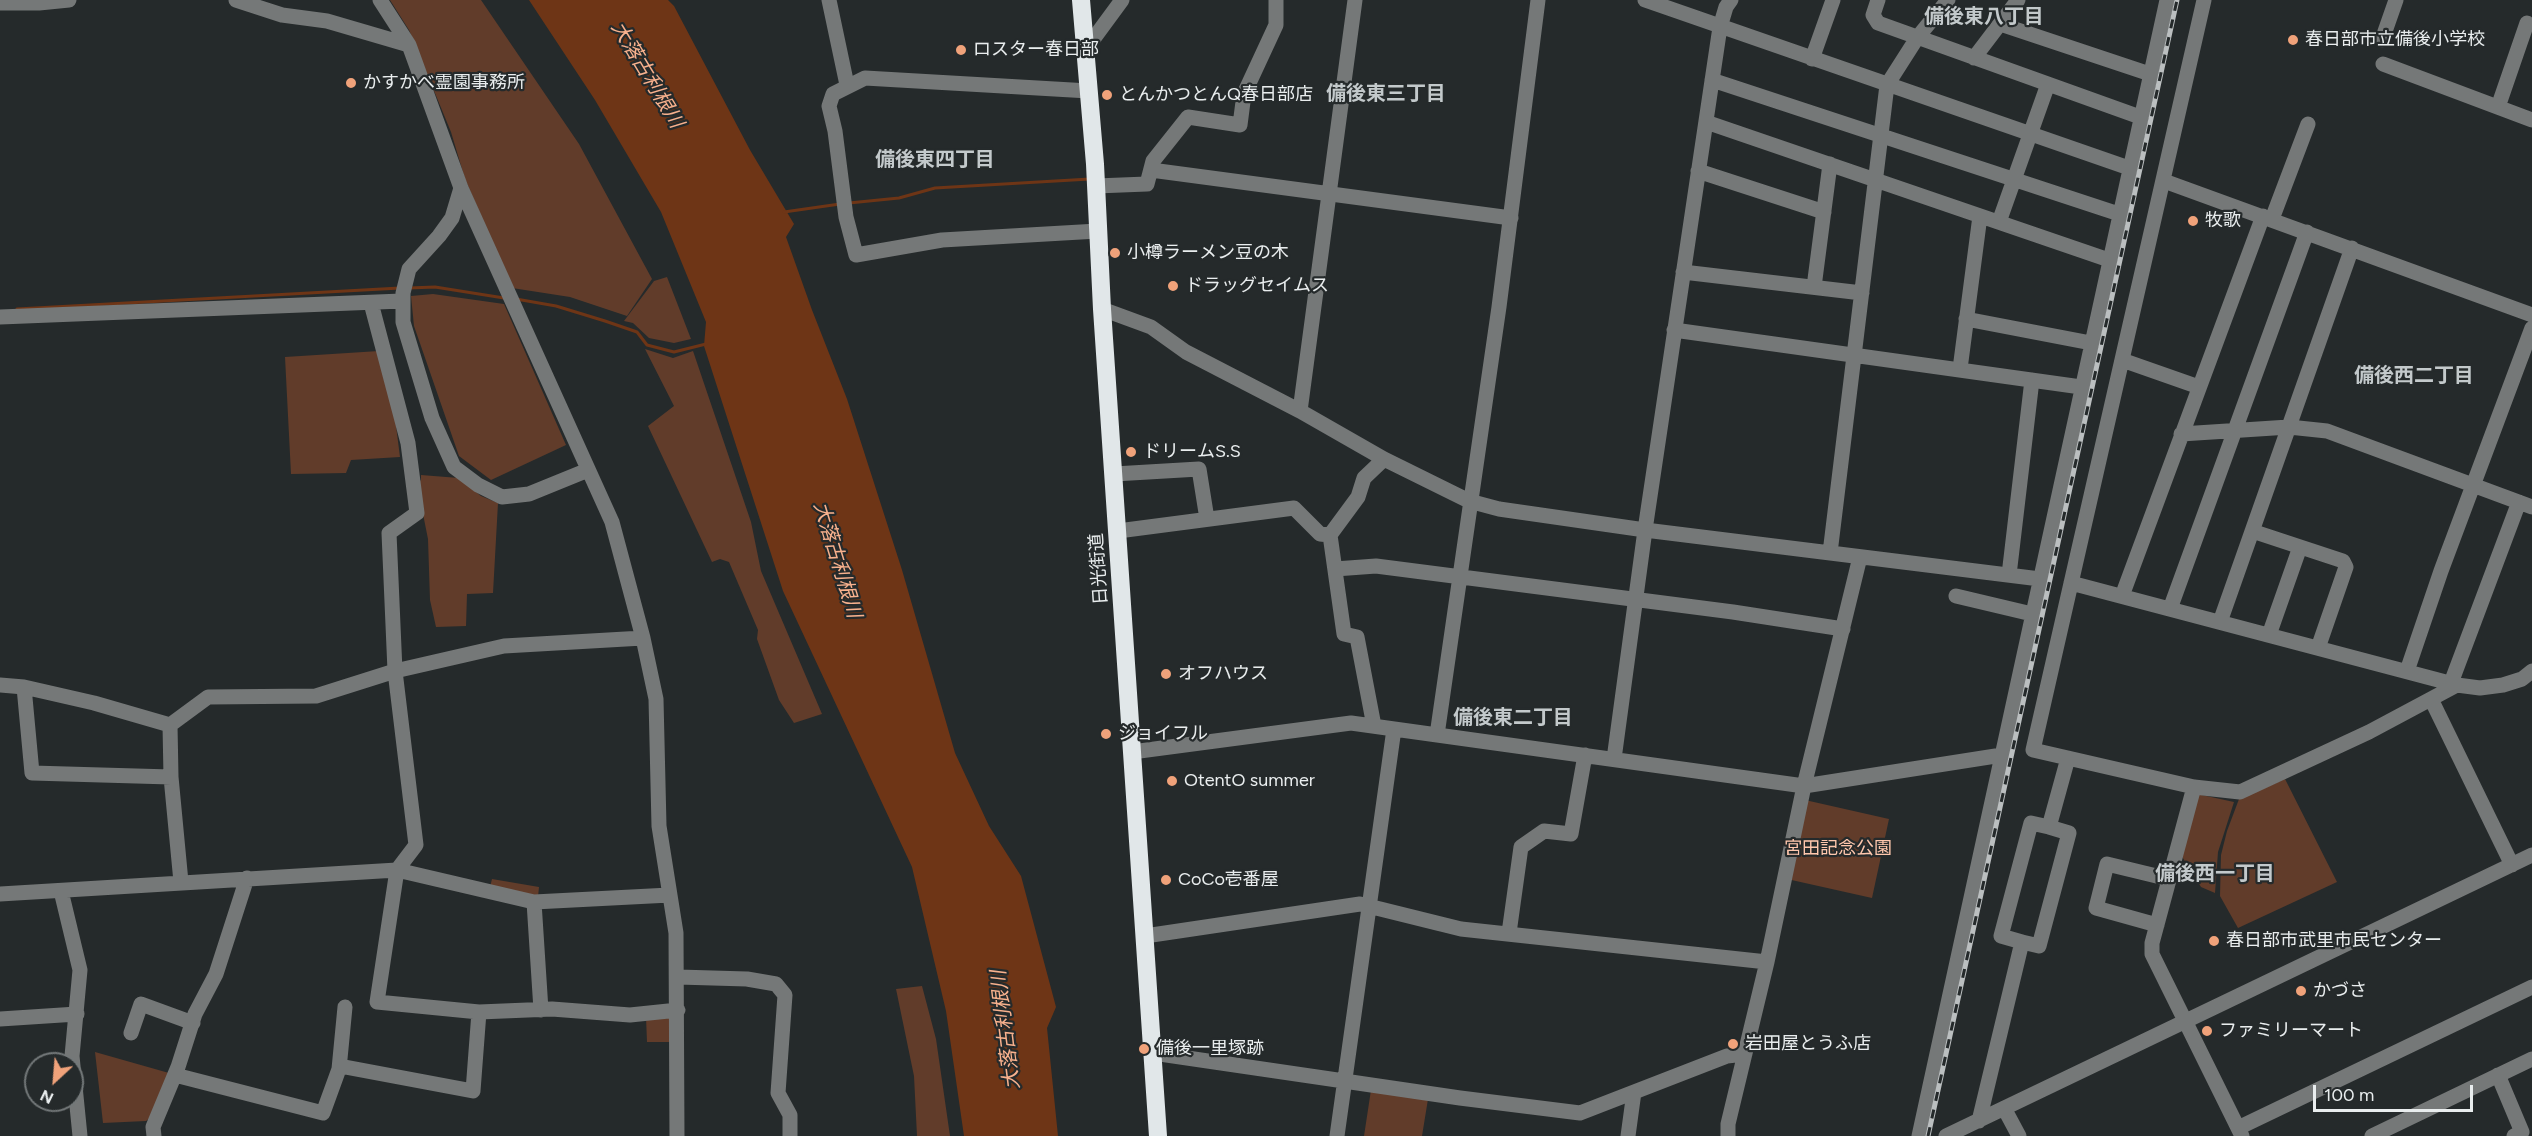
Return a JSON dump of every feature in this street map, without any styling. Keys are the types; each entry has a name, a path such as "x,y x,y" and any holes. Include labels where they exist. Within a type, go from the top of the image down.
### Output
{"highway":[{"name":"日光街道","path":"1081,0 1095,164 1101,309 1158,1136"}],"street":[{"path":"0,3 69,0"},
{"path":"236,0 282,15 327,21 409,45"},
{"path":"380,0 409,45 462,188 612,522 643,638 656,699 659,826 676,933 678,1136"},
{"path":"829,0 847,85"},
{"path":"1086,49 1122,0"},
{"path":"1096,185 1147,184 1153,161 1188,117 1240,125 1244,94 1276,25 1276,0"},
{"path":"1300,411 1330,193 1342,80 1355,0"},
{"path":"1437,735 1511,218 1538,0"},
{"path":"1645,0 2129,168"},
{"path":"1614,759 1644,530 1720,27 1726,7 1731,0"},
{"path":"1812,59 1833,0"},
{"path":"1878,0 1873,15 1878,23 2140,117"},
{"path":"1830,553 1887,85 1917,38 1948,0"},
{"path":"1974,58 2018,0"},
{"path":"1919,1136 2167,0"},
{"path":"2181,434 2289,427 2327,431 2525,504 2454,684 2369,732 2240,792 2194,787 2034,750 2204,0"},
{"path":"2382,40 2396,0"},
{"path":"2498,107 2527,23"},
{"path":"2000,24 2150,74"},
{"path":"2383,64 2532,120"},
{"path":"1089,91 865,78 833,94 829,106 844,204 856,255 942,240 1098,231"},
{"path":"1712,80 2119,214"},
{"path":"1999,222 2048,84"},
{"path":"1706,122 2109,260"},
{"path":"2122,596 2199,387 2267,217 2308,124"},
{"path":"1814,287 1830,164"},
{"path":"1150,170 1511,218"},
{"path":"1698,171 1824,212"},
{"path":"2164,182 2267,217 2532,315"},
{"path":"462,188 452,218 440,236 409,269 402,301 403,322 429,407 454,467 478,485 502,497 529,494 588,470"},
{"path":"1960,369 1980,216"},
{"path":"2170,609 2307,232"},
{"path":"2220,622 2352,248"},
{"path":"1683,272 1862,293"},
{"path":"0,317 402,301"},
{"path":"371,303 408,443 417,513 389,533 395,671 416,845 398,870 377,1002 479,1012 541,1010 630,1015 678,1010"},
{"path":"1101,309 1151,327 1186,352 1300,411 1384,459 1469,501 1499,509 1644,530 2040,579"},
{"path":"1966,319 2091,343"},
{"path":"2407,671 2532,328"},
{"path":"1674,330 2081,387"},
{"path":"2122,360 2199,387"},
{"path":"2008,575 2032,380"},
{"path":"1374,726 1357,637 1344,634 1330,535 1358,497 1364,478 1384,459"},
{"path":"1114,474 1199,469 1207,519"},
{"path":"1118,531 1294,508 1320,534 1330,535"},
{"path":"2252,531 2343,561 2346,567 2318,648"},
{"path":"2269,635 2300,547"},
{"path":"1728,1136 1728,1124 1767,962 1804,786 1860,557"},
{"path":"1335,569 1376,566 1635,599 1843,629"},
{"path":"2071,583 2454,684 2480,688 2504,686 2522,679 2532,671"},
{"path":"1956,596 2032,614"},
{"path":"170,725 208,697 316,696 395,671 504,646 643,638"},
{"path":"0,685 24,687 94,703 170,725"},
{"path":"24,687 32,773 171,777"},
{"path":"2431,699 2512,865"},
{"path":"1132,752 1352,723 1804,786 2002,755"},
{"path":"170,725 171,777 181,882"},
{"path":"1337,1136 1394,729"},
{"path":"1509,933 1521,847 1545,831 1570,834 1585,755"},
{"path":"2049,827 2068,758"},
{"path":"2194,787 2152,943 2152,954 2240,1132 2532,987"},
{"path":"2031,823 2069,833 2039,946 2022,942 2001,936 2031,823"},
{"path":"1947,1136 2532,855"},
{"path":"2157,925 2096,908 2106,864 2169,879"},
{"path":"0,894 398,870 534,902 670,895"},
{"path":"154,1136 153,1127 175,1075 193,1023 216,974 247,878"},
{"path":"61,891 80,970 72,1056 80,1136"},
{"path":"534,902 541,1010"},
{"path":"1145,936 1368,904 1461,929 1767,962"},
{"path":"1979,1121 2022,942"},
{"path":"678,977 747,979 777,984 785,995 778,1093 790,1115 790,1136"},
{"path":"131,1033 141,1004 193,1023"},
{"path":"175,1075 323,1113 339,1069 345,1007"},
{"path":"339,1069 345,1067 472,1091 479,1012"},
{"path":"0,1019 77,1014"},
{"path":"1153,1053 1580,1113 1728,1056 1745,1054"},
{"path":"2372,1136 2532,1059"},
{"path":"2498,1075 2522,1132 2514,1136"},
{"path":"1628,1136 1634,1092"},
{"path":"2004,1108 2019,1136"}],"green space":[{"path":"390,0 481,0 579,144 652,279 627,316 570,297 512,288 465,179 451,132 409,30"},
{"path":"667,277 691,339 674,343 649,338 633,323 624,321 654,281"},
{"path":"433,294 504,304 566,445 491,480 459,456 414,326 411,296"},
{"path":"645,349 673,358 693,351 751,522 761,571 822,714 794,723 779,700 757,639 758,630 729,562 720,559 712,562 648,426 674,406"},
{"path":"379,351 395,418 400,457 351,460 346,473 291,474 285,357"},
{"path":"421,475 459,478 481,496 498,503 493,593 467,594 466,626 436,627 430,600 428,539 417,484 421,480"},
{"path":"2285,779 2337,882 2238,928 2220,896 2221,855 2227,831 2239,799"},
{"path":"2197,794 2234,802 2218,852 2215,893 2201,887 2181,855"},
{"name":"宮田記念公園","path":"1805,800 1889,819 1872,898 1787,879"},
{"path":"492,879 539,887 538,897 490,887"},
{"path":"922,986 936,1039 950,1136 917,1136 914,1076 896,989"},
{"path":"670,1015 674,1042 647,1042 646,1017"},
{"path":"95,1052 169,1073 150,1118 146,1121 103,1123"},
{"path":"1371,1090 1428,1099 1422,1136 1364,1136"}],"water":[{"name":"大落古利根川","path":"529,0 668,0 674,6 750,150 794,224 786,237 847,399 902,570 955,753 989,826 1021,876 1056,1007 1047,1028 1058,1136 964,1136 946,1011 912,867 783,591 704,346 706,322 661,212 595,100"}],"waterway":[{"path":"849,203 899,198 935,188 1090,179"},
{"path":"784,212 840,204"},
{"path":"409,288 435,287 504,298"},
{"path":"17,309 400,288"},
{"path":"516,299 556,306 605,321 637,332 647,345 674,352 706,344"}],"railway":[{"path":"1928,1136 2177,0"}],"place":[{"name":"春日部市立備後小学校","path":"2293,40"},
{"name":"ロスター春日部","path":"961,50"},
{"name":"かすかべ霊園事務所","path":"351,83"},
{"name":"とんかつとんQ春日部店","path":"1107,95"},
{"name":"牧歌","path":"2193,221"},
{"name":"小樽ラーメン豆の木","path":"1115,253"},
{"name":"ドラッグセイムス","path":"1173,286"},
{"name":"ドリームS.S","path":"1131,452"},
{"name":"オフハウス","path":"1166,674"},
{"name":"ジョイフル","path":"1106,734"},
{"name":"OtentO summer","path":"1172,781"},
{"name":"CoCo壱番屋","path":"1166,880"},
{"name":"春日部市武里市民センター","path":"2214,941"},
{"name":"かづさ","path":"2301,991"},
{"name":"ファミリーマート","path":"2207,1031"},
{"name":"岩田屋とうふ店","path":"1733,1044"},
{"name":"備後一里塚跡","path":"1144,1049"}],"district":[{"name":"備後東八丁目","path":"1984,17"},
{"name":"備後東三丁目","path":"1386,94"},
{"name":"備後東四丁目","path":"935,160"},
{"name":"備後西二丁目","path":"2414,376"},
{"name":"備後東二丁目","path":"1513,718"},
{"name":"備後西一丁目","path":"2215,874"}]}
